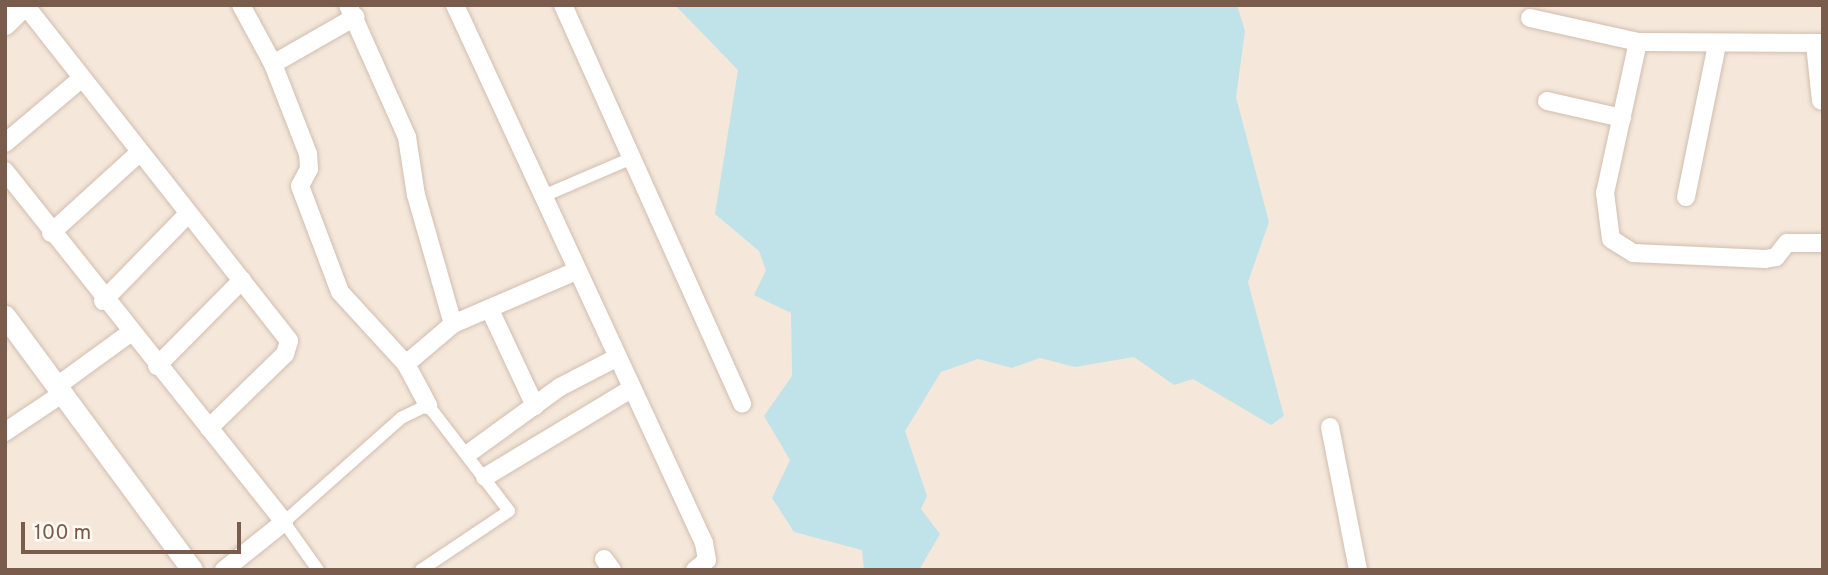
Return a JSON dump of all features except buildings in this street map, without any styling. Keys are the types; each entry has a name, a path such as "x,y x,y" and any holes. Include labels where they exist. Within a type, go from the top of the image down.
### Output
{"main road":[{"path":"5,23 24,5"}],"street":[{"path":"24,5 187,215 285,333 289,348 209,428"},
{"path":"241,5 273,64 311,162 300,186 340,292 406,364 428,405 469,453 509,511 421,570"},
{"path":"455,5 541,197 704,543 707,560 695,570"},
{"path":"563,5 742,404"},
{"path":"273,64 352,11 407,136 416,195 453,324"},
{"path":"1530,18 1639,42 1717,45 1819,44 1821,100"},
{"path":"1639,42 1604,215 1618,246 1633,253 1765,259 1776,257 1787,243 1823,243"},
{"path":"1686,197 1717,45"},
{"path":"5,143 81,79"},
{"path":"1547,101 1622,118"},
{"path":"51,233 140,152"},
{"path":"541,197 632,158"},
{"path":"5,172 103,301 284,522 318,570"},
{"path":"103,301 187,215"},
{"path":"406,364 453,324 491,312 576,271"},
{"path":"157,366 242,280"},
{"path":"491,312 535,406"},
{"path":"5,316 192,570"},
{"path":"5,432 130,334"},
{"path":"469,453 535,406 616,358"},
{"path":"485,477 631,389"},
{"path":"224,570 284,522 406,414 428,405"},
{"path":"1330,426 1358,570"}],"shaded area":[{"path":"5,5 1823,5 1823,570 5,570"}],"water":[{"path":"675,5 1237,5 1245,31 1236,97 1269,222 1248,282 1284,416 1271,425 1193,379 1174,385 1134,357 1075,367 1040,358 1012,368 978,359 941,372 905,431 927,496 921,509 940,534 919,570 864,570 862,550 794,532 772,498 790,460 764,416 792,376 791,313 754,295 766,270 759,251 715,214 738,70"}]}
